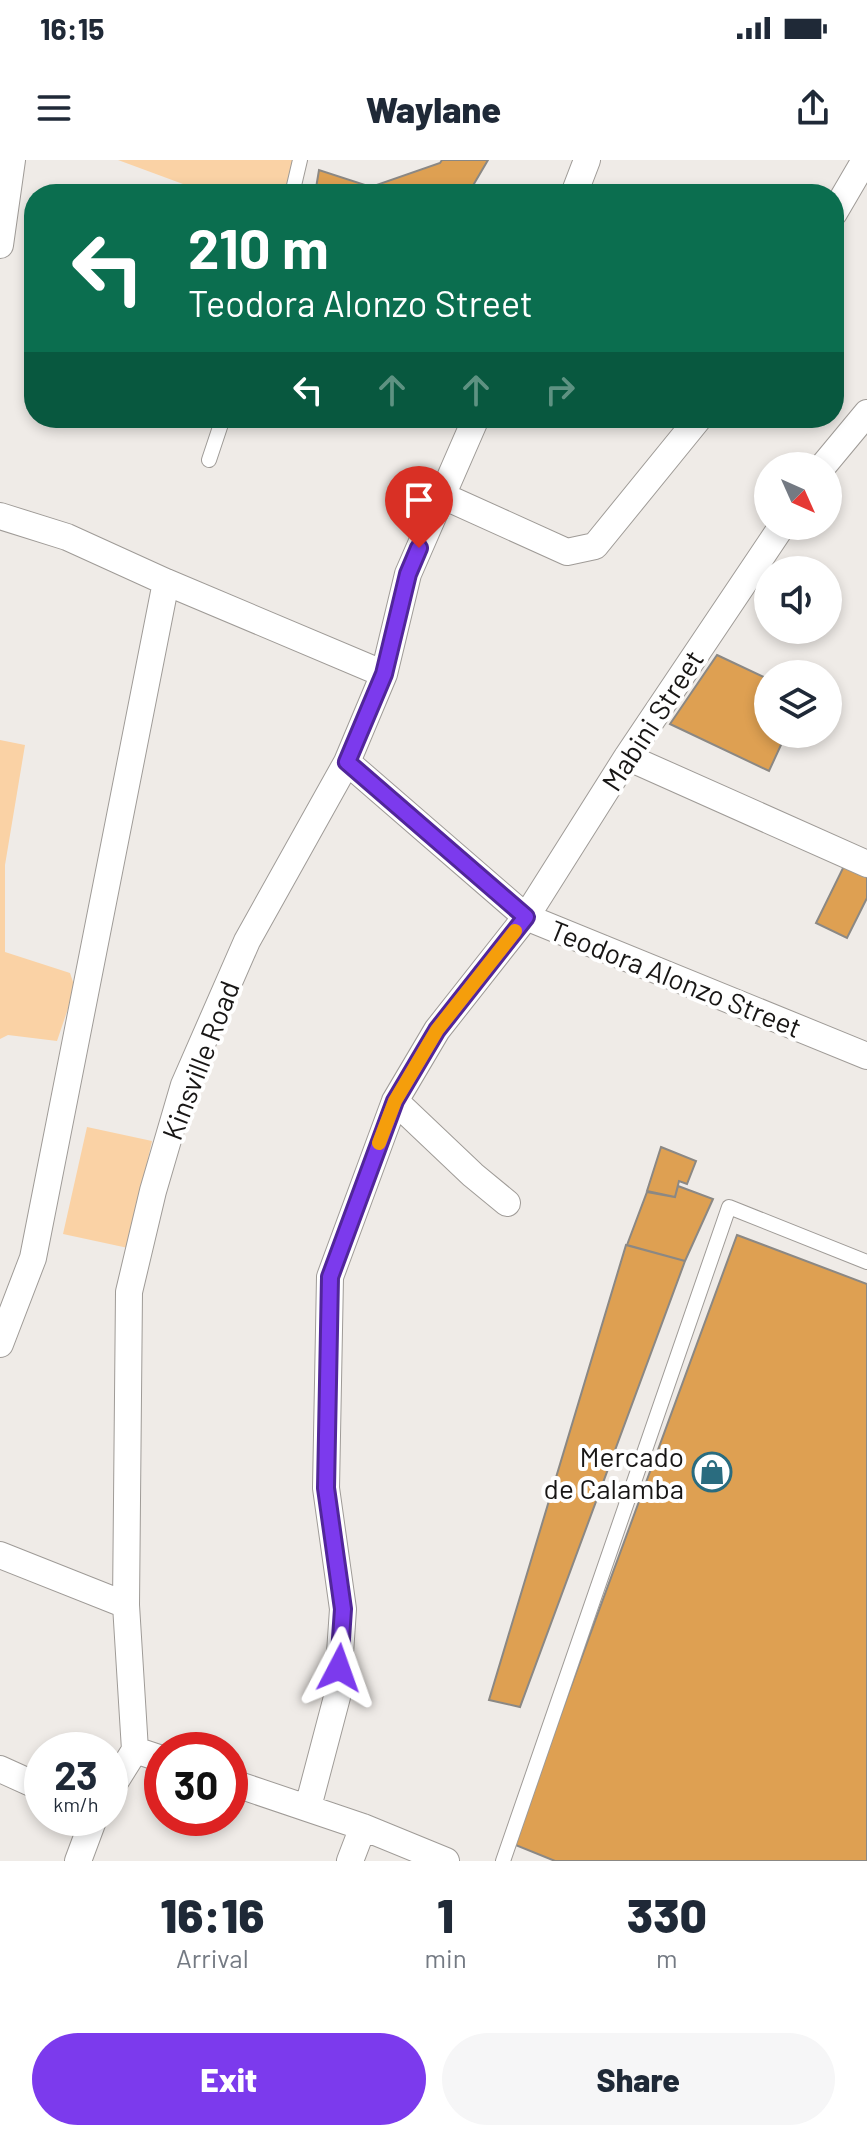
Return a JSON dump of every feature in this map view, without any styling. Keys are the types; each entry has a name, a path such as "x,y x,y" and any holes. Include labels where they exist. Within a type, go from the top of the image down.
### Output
{"street":[{"path":"0,245 12,160"},
{"path":"578,184 587,160"},
{"path":"844,196 865,160"},
{"path":"835,452 867,413"},
{"name":"Kinsville Road","path":"135,1750 126,1605 129,1292 153,1191 184,1085 247,941 347,762 384,674 408,574 471,428"},
{"path":"441,495 567,552 595,546 691,428"},
{"path":"0,516 67,537 384,674"},
{"name":"Mabini Street","path":"308,1807 337,1697 343,1609 326,1488 330,1277 395,1101 437,1030 526,917 627,757 773,540"},
{"path":"0,1344 33,1258 166,582"},
{"path":"627,757 867,864"},
{"name":"Teodora Alonzo Street","path":"347,762 526,917 867,1056"},
{"path":"395,1101 507,1203"},
{"path":"0,1555 126,1605"},
{"path":"128,1761 135,1750 144,1753"},
{"path":"0,1769 24,1780"},
{"path":"248,1788 363,1827 446,1861"},
{"path":"350,1861 363,1827"},
{"path":"78,1861 87,1836"}],"lane":[{"path":"294,184 300,160"},
{"path":"209,460 220,428"},
{"path":"503,1861 729,1207 867,1262"}],"shaded area":[{"path":"118,160 294,160 289,184 183,184"},
{"path":"0,740 25,745 5,865 5,952 70,973 75,988 57,1041 8,1035 0,1039"},
{"path":"87,1127 152,1141 128,1248 63,1234"}],"building":[{"path":"442,160 488,160 474,184 380,184"},
{"path":"319,170 362,184 317,184"},
{"path":"717,655 754,672 754,748 780,748 769,771 670,724"},
{"path":"844,866 867,877 867,898 847,938 816,923"},
{"path":"661,1147 696,1161 687,1184 679,1181 675,1197 647,1191"},
{"path":"678,1186 713,1199 685,1261 627,1245 647,1192 675,1197"},
{"name":"Mercado de Calamba","path":"737,1235 867,1284 867,1861 555,1861 513,1844"},
{"path":"626,1245 685,1261 520,1707 489,1700"}],"slow traffic":[{"path":"379,1143 395,1101 437,1030 515,931"}],"place":[{"name":"Mercado de Calamba","path":"712,1472"}],"route":[{"path":"339,1668 343,1609 326,1488 330,1277 395,1101 437,1030 526,917 347,762 384,674 408,574 419,548"}]}
